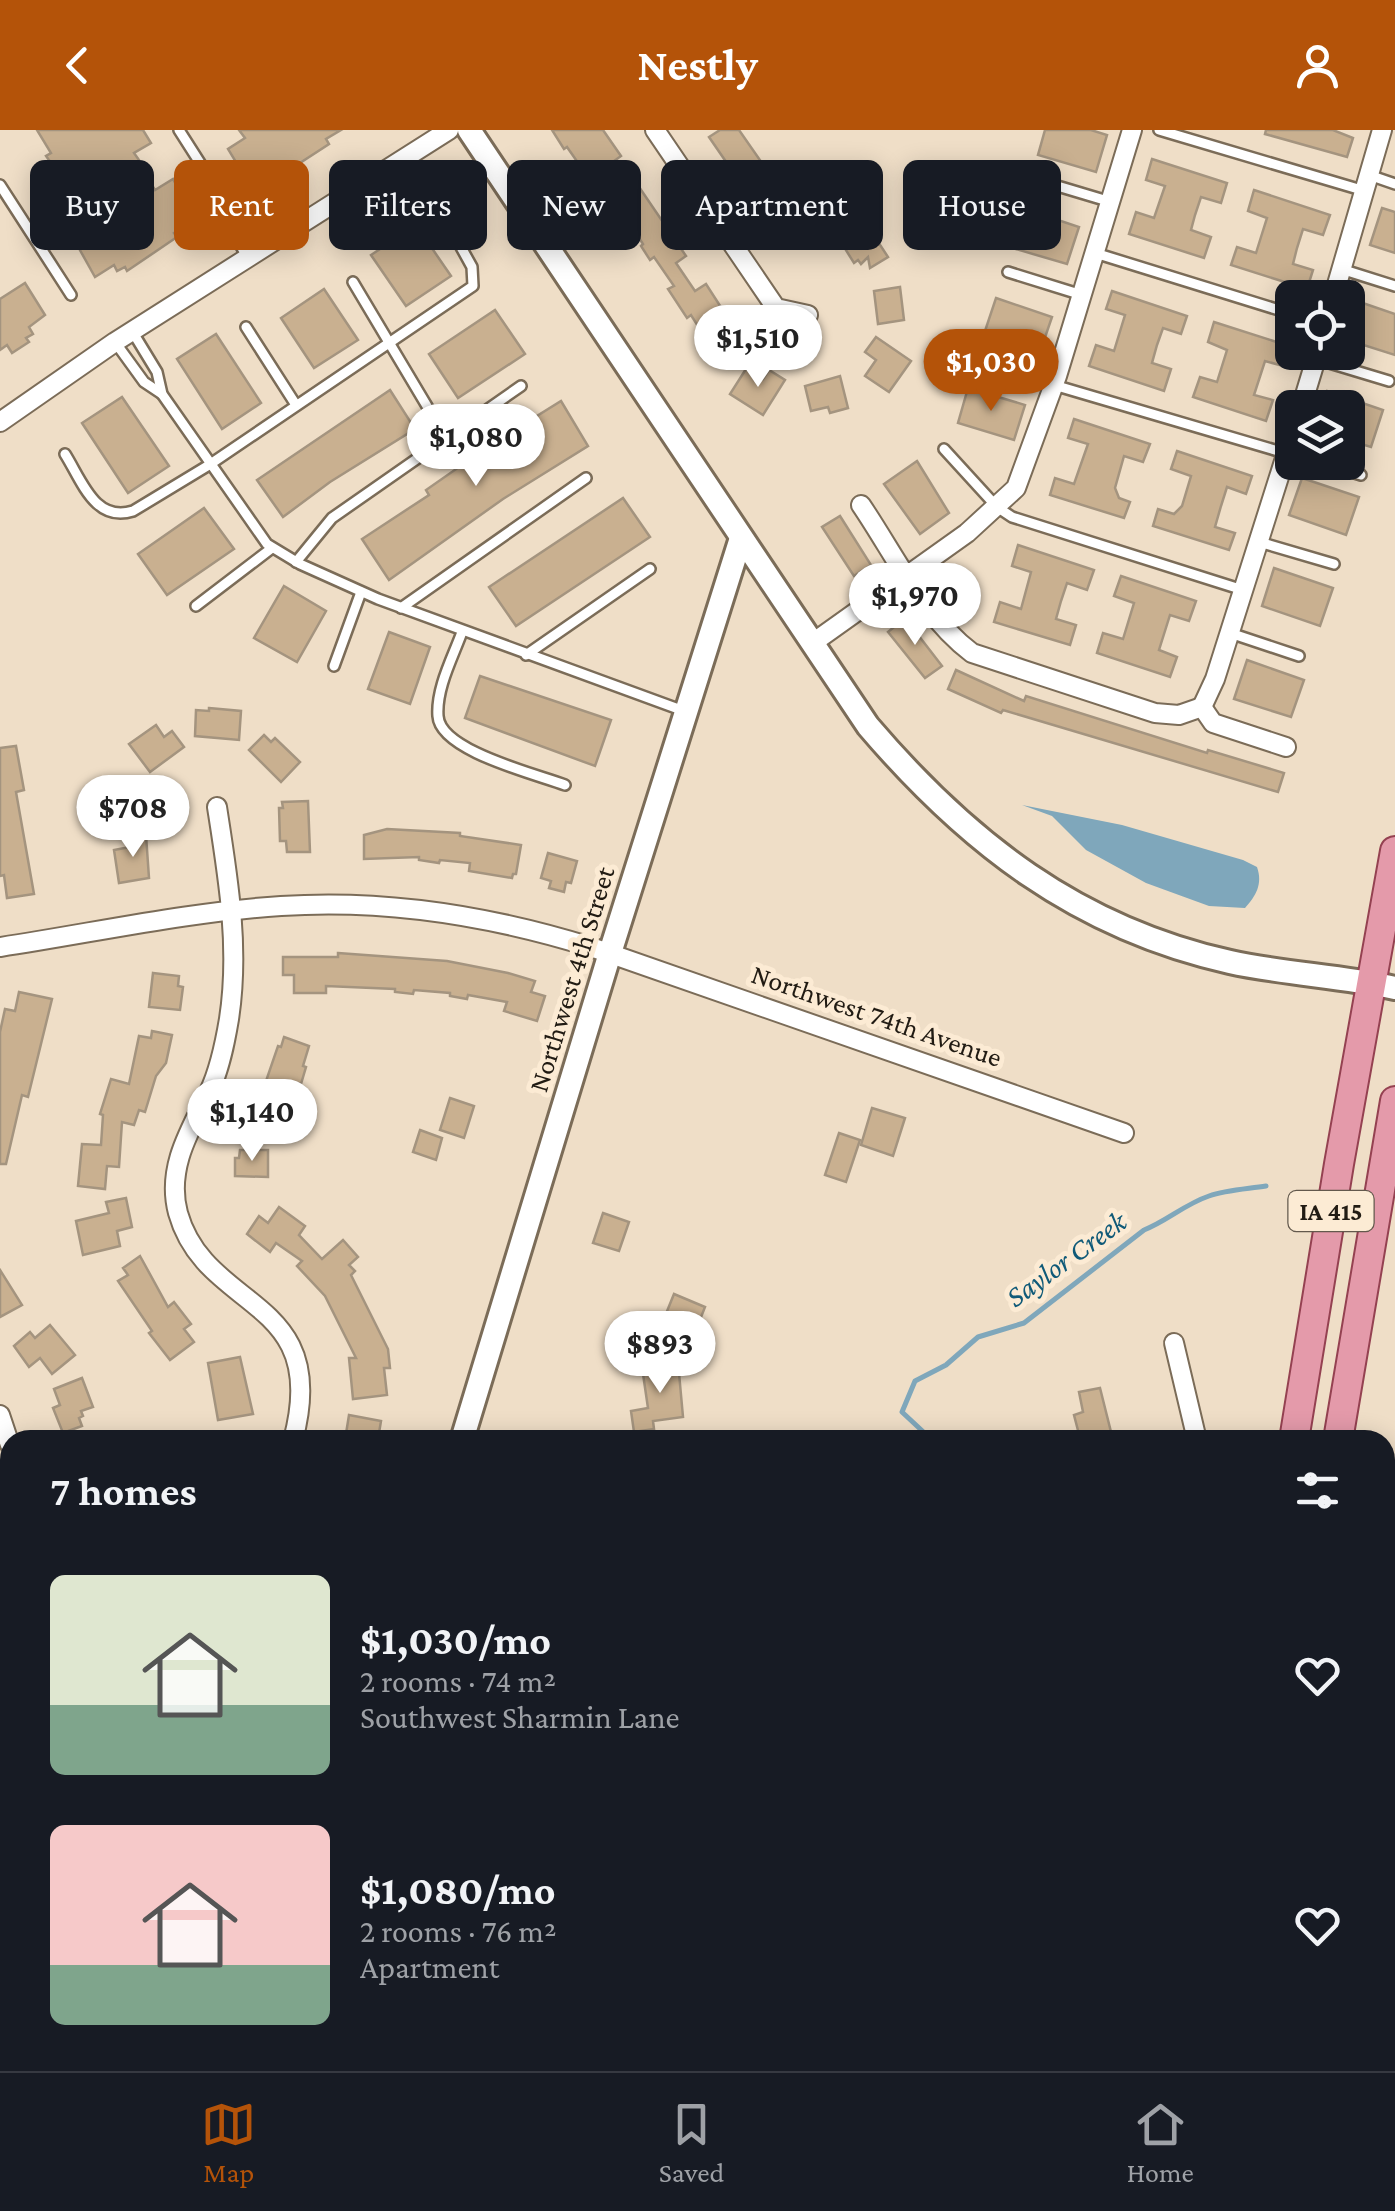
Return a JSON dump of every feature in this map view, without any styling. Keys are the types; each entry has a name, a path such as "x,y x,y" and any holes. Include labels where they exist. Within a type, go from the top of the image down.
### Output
{"main road":[{"name":"IA 415","path":"1296,1430 1339,1164 1384,986 1395,850"},
{"name":"IA 415","path":"1340,1430 1395,1101"}],"street":[{"path":"309,218 448,130"},
{"path":"469,130 868,726 914,780 966,829 1022,872 1083,907 1164,943 1226,961 1384,986"},
{"path":"655,130 776,308 808,315"},
{"path":"814,642 907,576 1016,488 1053,386 1132,130"},
{"path":"1338,280 1382,130"},
{"path":"0,422 115,342 259,250"},
{"path":"1202,707 1279,480"},
{"path":"861,504 952,638 972,653 1155,713 1179,715 1202,707"},
{"name":"Northwest 4th Street","path":"465,1430 741,538"},
{"path":"1202,707 1213,723 1286,747"},
{"path":"217,808 234,950 228,1021 210,1089 180,1149 178,1212 187,1235 203,1258 222,1279 276,1322 292,1350 301,1378 295,1430"},
{"name":"Northwest 74th Avenue","path":"0,947 283,906 416,910 512,924 610,953 1124,1133"},
{"path":"1174,1343 1196,1430"}],"lane":[{"path":"1159,130 1367,183 1395,184"},
{"path":"184,132 200,160"},
{"path":"0,185 71,295"},
{"path":"1061,188 1111,202"},
{"path":"243,250 248,258"},
{"path":"65,454 96,503 108,514 133,511 209,465 472,286 472,267 463,250"},
{"path":"1096,253 1275,309"},
{"path":"1341,270 1395,286"},
{"path":"1008,272 1082,295"},
{"path":"352,282 446,438"},
{"path":"246,327 296,405"},
{"path":"132,331 156,372 162,394 209,465 272,548 401,608 686,712"},
{"path":"115,342 144,382 162,394"},
{"path":"979,363 1275,444"},
{"path":"1359,370 1389,380"},
{"path":"296,562 332,518 521,386"},
{"path":"944,449 997,507 1012,517 1244,590"},
{"path":"401,608 586,478"},
{"path":"1258,542 1334,564"},
{"path":"196,606 272,548"},
{"path":"526,655 650,569"},
{"path":"334,666 361,592"},
{"path":"462,632 439,700 438,720 446,735 467,749 566,784"},
{"path":"1230,633 1299,656"}],"water":[{"path":"1022,805 1122,825 1243,860 1257,867 1257,889 1245,908 1209,906 1146,883 1086,850 1052,816"}],"building":[{"path":"37,130 143,130 151,143 134,153 139,160 49,160 46,156 51,153"},
{"path":"239,130 341,130 326,139 329,144 304,160 235,160 228,149 245,138"},
{"path":"552,130 603,130 621,156 616,160 576,160 567,147 564,149"},
{"path":"720,130 739,130 760,160 725,160 709,137"},
{"path":"1045,130 1091,130 1107,135 1096,172 1038,155"},
{"path":"1266,130 1333,130 1353,138 1347,157 1265,134"},
{"path":"1152,159 1227,183 1221,203 1201,197 1195,215 1191,230 1211,237 1204,258 1129,234 1136,212 1154,218 1165,186 1146,180"},
{"path":"173,179 174,239 127,271 125,267 117,271 114,265 95,277 80,250 154,250 154,188"},
{"path":"641,190 661,219 661,250 682,250 686,256 676,263 695,291 706,284 746,346 724,359 714,344 711,347 691,315 687,318 668,289 674,286 654,257 650,260 643,244"},
{"path":"1254,190 1330,215 1323,235 1303,229 1297,248 1293,264 1313,270 1310,280 1278,280 1231,265 1237,247 1256,253 1267,218 1248,211"},
{"path":"1382,208 1395,212 1395,253 1370,245"},
{"path":"1061,221 1079,227 1067,264 1019,250 1061,250"},
{"path":"883,249 888,257 870,268 868,257 861,264 858,260 854,263 846,250"},
{"path":"378,250 433,250 451,276 406,306 371,255"},
{"path":"25,283 45,315 29,327 33,334 26,338 29,342 12,353 7,345 0,350 0,299"},
{"path":"900,287 904,320 878,324 874,291"},
{"path":"324,289 358,340 314,368 281,318"},
{"path":"1112,291 1187,316 1181,334 1163,328 1157,345 1152,363 1171,369 1164,391 1089,366 1096,345 1114,351 1125,315 1106,309"},
{"path":"996,298 1052,317 1039,355 983,337"},
{"path":"1365,304 1395,314 1395,355 1365,345"},
{"path":"495,310 525,354 458,398 429,354"},
{"path":"1214,322 1275,342 1275,364 1265,361 1254,395 1273,400 1266,421 1193,397 1200,377 1217,382 1227,350 1208,342"},
{"path":"216,334 261,403 222,429 177,359"},
{"path":"876,337 911,361 889,392 865,376 876,360 865,352"},
{"path":"746,369 763,379 769,370 785,380 763,415 730,394"},
{"path":"840,376 848,408 830,413 828,407 811,411 805,386"},
{"path":"968,388 1025,405 1014,440 958,423"},
{"path":"390,390 415,429 330,482 283,517 257,480"},
{"path":"122,397 169,466 128,493 82,423"},
{"path":"561,401 588,446 503,499 389,580 362,539 429,495 426,490 492,444"},
{"path":"1365,404 1383,410 1371,447 1365,445"},
{"path":"1074,419 1150,444 1143,462 1124,456 1115,488 1119,498 1130,502 1124,518 1050,495 1055,478 1074,484 1088,444 1068,438"},
{"path":"1177,451 1252,476 1246,494 1227,487 1221,506 1215,527 1235,533 1229,550 1153,526 1158,509 1174,514 1182,506 1191,476 1171,469"},
{"path":"917,461 949,513 920,534 884,484"},
{"path":"1301,480 1359,497 1346,535 1289,515"},
{"path":"623,498 650,537 516,626 489,587"},
{"path":"204,508 234,549 167,595 138,554"},
{"path":"840,516 871,565 854,576 822,527"},
{"path":"1018,545 1094,570 1087,590 1067,583 1061,601 1056,619 1076,625 1070,645 994,622 1000,602 1021,609 1031,572 1012,566"},
{"path":"1274,568 1333,588 1320,626 1262,606"},
{"path":"1121,576 1196,601 1189,621 1170,615 1159,650 1177,657 1170,677 1097,653 1103,633 1123,639 1134,603 1114,596"},
{"path":"284,586 326,611 297,662 254,638"},
{"path":"905,618 942,666 925,678 888,632"},
{"path":"389,632 430,647 410,704 368,689"},
{"path":"1247,660 1304,680 1291,717 1234,699"},
{"path":"956,670 1024,701 1026,696 1284,773 1278,792 1003,710 1001,713 948,689"},
{"path":"480,676 611,720 595,766 465,718"},
{"path":"196,710 241,711 239,740 195,736"},
{"path":"156,725 164,737 172,731 184,747 150,772 129,744"},
{"path":"264,735 271,742 275,738 300,762 281,782 249,750"},
{"path":"16,746 24,790 16,792 34,894 7,898 4,875 0,876 0,748"},
{"path":"118,785 143,790 136,826 111,821"},
{"path":"308,801 310,852 287,852 286,841 280,841 279,808 283,808 282,802"},
{"path":"387,829 460,833 521,845 516,874 512,878 469,871 470,863 439,863 419,857 364,859 364,835"},
{"path":"146,835 149,878 119,883 114,850 130,847 128,837"},
{"path":"548,853 577,861 564,892 549,888 551,881 541,878"},
{"path":"338,953 447,961 508,973 535,981 531,992 545,996 537,1021 504,1011 507,1002 468,995 467,999 450,993 414,990 413,994 395,989 326,986 326,993 294,993 294,975 283,975 283,957 338,957"},
{"path":"153,973 179,976 178,986 183,987 180,1010 149,1007"},
{"path":"19,992 52,999 28,1097 22,1095 6,1164 0,1164 0,1032 5,1009 15,1011"},
{"path":"152,1031 172,1035 166,1063 156,1076 145,1112 139,1110 134,1125 122,1122 119,1167 107,1166 105,1189 78,1186 82,1144 101,1145 100,1114 111,1079 129,1084 139,1036 151,1038"},
{"path":"284,1037 309,1046 301,1084 298,1083 280,1135 257,1126 260,1118 254,1116"},
{"path":"450,1098 474,1106 464,1138 440,1130"},
{"path":"872,1108 905,1118 893,1156 861,1145"},
{"path":"420,1130 442,1138 436,1160 413,1152"},
{"path":"839,1133 860,1140 846,1182 825,1175"},
{"path":"240,1150 268,1150 268,1177 235,1176 235,1158 239,1158"},
{"path":"126,1198 132,1227 117,1231 120,1246 83,1255 76,1221 109,1213 106,1202"},
{"path":"279,1207 305,1226 299,1235 322,1259 343,1240 358,1257 349,1265 355,1271 351,1275 388,1349 390,1368 384,1368 387,1395 353,1399 349,1358 356,1358 325,1296 297,1266 302,1261 276,1243 270,1252 247,1234 259,1216 268,1223"},
{"path":"603,1213 629,1222 619,1251 593,1243"},
{"path":"140,1256 168,1307 174,1302 191,1324 184,1329 194,1342 170,1360 118,1281 128,1275 123,1268"},
{"path":"0,1270 22,1305 0,1317"},
{"path":"674,1294 705,1307 689,1348 657,1336"},
{"path":"50,1325 75,1355 52,1374 40,1358 29,1367 14,1346 30,1332 35,1338"},
{"path":"240,1357 253,1414 218,1420 208,1363"},
{"path":"678,1362 683,1417 653,1421 654,1429 634,1430 631,1411 648,1408 642,1367"},
{"path":"82,1378 93,1407 81,1411 82,1426 62,1430 53,1408 60,1405 54,1389"},
{"path":"1100,1388 1110,1430 1078,1430 1074,1415 1083,1412 1079,1392"},
{"path":"349,1415 381,1421 380,1430 347,1430"}],"waterway":[{"name":"Saylor Creek","path":"921,1430 902,1412 915,1381 946,1365 978,1337 1024,1323 1144,1230 1192,1203 1229,1191 1266,1186"}]}
